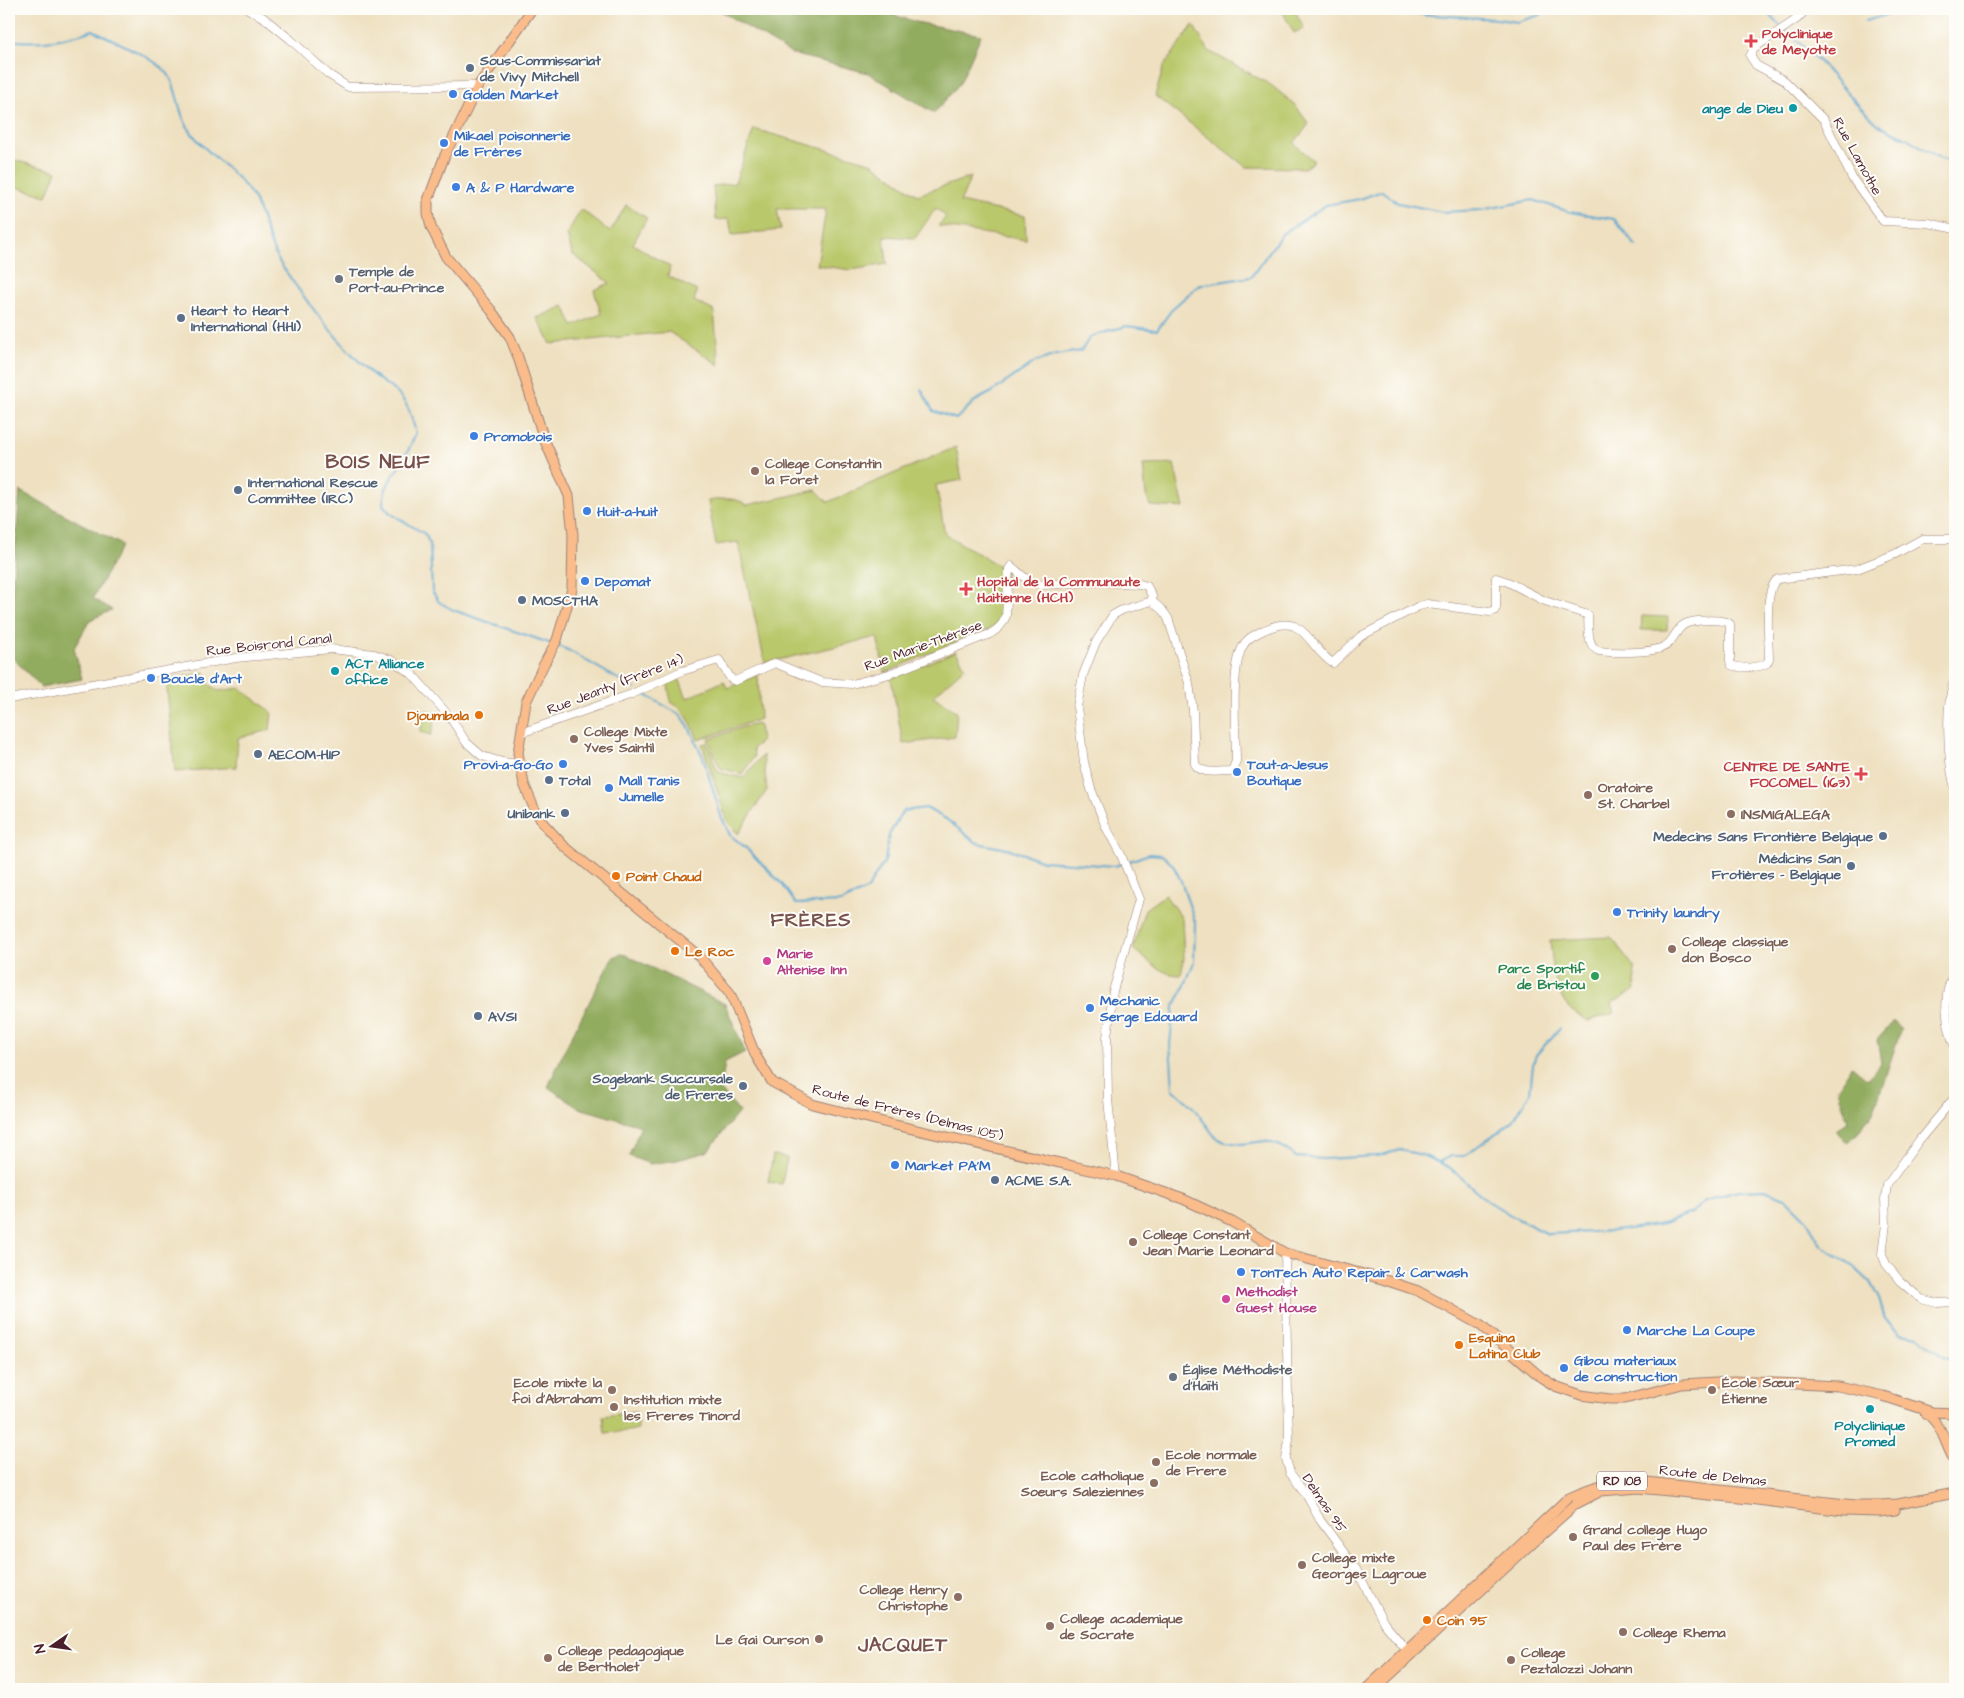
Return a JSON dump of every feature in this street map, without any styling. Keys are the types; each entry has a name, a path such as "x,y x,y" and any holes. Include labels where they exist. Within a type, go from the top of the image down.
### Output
{"main road":[{"name":"Route de Frères (Delmas 105)","path":"532,9 478,86 445,155 428,200 431,227 446,256 491,310 510,337 544,439 569,496 573,535 572,589 557,640 526,702 518,753 519,764 530,799 542,822 552,835 699,956 730,993 756,1056 772,1082 812,1104 1116,1176 1183,1199 1214,1213 1285,1253 1382,1278 1418,1291 1480,1325 1542,1378 1555,1386 1581,1395 1610,1400 1625,1399 1682,1384 1735,1381 1838,1386 1856,1389 1921,1410 1940,1414 1955,1413"},
{"path":"1921,1410 1938,1423 1949,1452 1955,1462"},
{"path":"1941,1430 1948,1416 1955,1413"},
{"name":"Route de Delmas","path":"1375,1689 1409,1653 1569,1497 1598,1484 1610,1481 1638,1481 1855,1505 1880,1506 1955,1493"},
{"name":"Route de Delmas","path":"1366,1689 1576,1504 1601,1491 1639,1488 1844,1511 1879,1512 1955,1498"}],"street":[{"path":"248,9 264,18 328,74 348,87 478,86"},
{"name":"Rue Lamothe","path":"1807,9 1797,19 1752,50 1750,56 1753,63 1785,81 1824,120 1852,178 1883,222 1929,223 1955,229"},
{"path":"1116,1176 1108,1100 1107,1037 1113,991 1140,899 1121,855 1106,827 1091,789 1084,762 1077,707 1082,675 1096,642 1113,615 1122,610 1152,601 1163,611 1168,618 1189,684 1193,710 1195,764 1203,771 1232,771 1236,761 1234,720 1238,665 1242,647 1255,634 1270,627 1285,624 1302,631 1317,649 1333,663 1360,636 1419,606 1427,604 1494,611 1496,608 1496,578 1545,601 1588,615 1590,643 1594,650 1599,652 1657,650 1668,646 1684,624 1698,621 1725,620 1730,624 1731,630 1731,664 1736,667 1762,666 1767,664 1769,659 1769,594 1774,581 1857,569 1895,554 1922,539 1955,539"},
{"name":"Rue Marie-Thérèse","path":"719,660 731,679 735,681 776,663 821,682 852,684 889,674 990,634 998,628 1006,616 1009,570 1011,566 1024,578 1041,584 1096,582 1140,584 1147,586 1152,596 1152,601"},
{"name":"Rue Boisrond Canal","path":"9,699 236,658 331,649 374,654 391,660 412,674 450,717 466,742 482,756 502,762 519,764"},
{"name":"Rue Jeanty (Frère 14)","path":"521,733 632,694 682,671 719,660"},
{"path":"1955,680 1950,706 1948,735 1955,788"},
{"path":"1955,972 1948,986 1947,1007 1950,1035 1955,1048"},
{"path":"1955,1097 1920,1139 1887,1185 1885,1199 1886,1224 1882,1254 1886,1264 1900,1281 1921,1299 1937,1303 1955,1302"},
{"name":"Delmas 95","path":"1285,1253 1289,1440 1286,1460 1290,1473 1356,1569 1384,1623 1409,1653"}],"green space":[{"path":"717,9 876,9 916,22 981,35 960,83 934,113 868,73 792,54"},
{"path":"1245,9 1281,9 1245,11"},
{"path":"1281,9 1294,9 1304,28 1294,33"},
{"path":"1193,25 1209,51 1271,85 1294,104 1309,124 1294,143 1314,161 1305,168 1246,167 1155,96 1164,66"},
{"path":"754,129 870,162 917,195 971,177 960,202 1025,216 1026,240 938,226 946,217 936,208 915,238 884,236 887,264 851,270 817,265 826,209 777,209 781,230 732,235 729,219 716,220 713,186 735,183"},
{"path":"9,159 57,171 47,196 9,185"},
{"path":"626,205 647,218 633,244 670,267 668,276 697,291 694,301 714,311 719,365 669,332 551,344 537,318 564,306 573,326 601,314 594,290 610,283 572,254 567,234 581,209 610,232"},
{"path":"956,447 962,480 936,485 945,534 1006,570 1002,620 988,630 962,639 885,673 877,637 765,663 738,542 716,545 708,501 733,499 747,505 816,490 828,502"},
{"path":"1174,464 1184,508 1150,506 1146,495 1143,465"},
{"path":"20,491 122,545 93,598 112,610 90,620 74,648 82,679 41,687 9,654 9,626"},
{"path":"1642,616 1668,617 1667,630 1641,630"},
{"path":"956,651 965,667 933,696 957,712 955,737 903,744 891,678"},
{"path":"205,672 206,682 218,691 240,688 272,712 270,730 238,738 236,767 175,772 166,679"},
{"path":"758,675 760,719 698,740 688,718 681,709 671,702 667,680 678,676 687,698 724,681 727,688"},
{"path":"426,710 437,714 431,735 420,732"},
{"path":"759,724 761,742 753,748 754,757 742,774 720,768 708,739 743,727"},
{"path":"707,743 718,772 743,778 763,755 767,790 738,834 727,821 702,744"},
{"path":"1165,895 1182,918 1184,959 1181,975 1161,970 1133,949 1145,909"},
{"name":"Parc Sportif de Bristou","path":"1611,937 1634,967 1636,990 1612,1003 1615,1013 1588,1021 1571,1010 1562,998 1554,974 1550,940"},
{"path":"620,954 626,955 725,1004 745,1052 725,1062 721,1090 739,1112 707,1152 677,1160 650,1164 629,1156 641,1126 579,1108 548,1087 565,1049 612,958"},
{"path":"1894,1021 1901,1029 1874,1111 1858,1133 1846,1143 1836,1130 1848,1122 1837,1089 1852,1066 1867,1079 1881,1063 1877,1040"},
{"path":"773,1155 787,1158 782,1184 768,1182"},
{"path":"636,1412 638,1430 605,1433 603,1416"}],"waterway":[{"path":"1389,9 1401,13 1517,22 1540,15 1550,9"},
{"path":"1426,16 1428,9"},
{"path":"1763,9 1781,26"},
{"path":"1865,21 1907,9"},
{"path":"1784,29 1816,58 1879,125 1905,137 1941,159 1955,162"},
{"path":"9,40 31,42 51,40 93,30 122,44 163,68 174,86 186,124 201,144 237,177 252,196 276,255 290,277 345,347 373,374 399,395 408,408 416,433 404,459 387,485 383,505 390,513 425,534 430,544 432,591 439,602 453,610 552,644"},
{"path":"921,389 933,411 956,419 975,401 992,392 1035,362 1056,355 1081,351 1090,337 1126,326 1157,330 1173,308 1199,285 1251,277 1282,234 1326,205 1360,199 1382,191 1398,203 1443,212 1481,210 1533,200 1570,212 1614,219 1636,246"},
{"path":"557,646 568,650 635,689"},
{"path":"642,693 681,715 688,725 703,757 721,816 730,835 745,847 782,884 796,904 841,902 868,889 885,861 889,835 903,811 926,808 946,819 977,843 1012,850 1043,861 1115,866 1123,863"},
{"path":"1127,862 1149,854 1162,855 1173,865 1181,881 1195,922 1194,962 1183,990 1174,1006 1170,1044 1173,1089 1192,1106 1216,1138 1225,1142 1242,1144 1265,1141 1281,1146 1296,1157 1324,1159 1377,1156 1400,1150 1422,1155 1449,1167 1488,1201 1548,1234 1614,1231 1658,1225 1692,1213 1705,1200 1738,1191 1765,1190 1785,1198 1806,1219 1821,1245 1855,1268 1870,1282 1879,1299 1885,1319 1900,1333 1918,1336 1943,1357 1955,1361"},
{"path":"1439,1162 1451,1156 1464,1156 1513,1121 1530,1093 1536,1055 1560,1028"}],"place":[{"name":"Polyclinique de Meyotte","path":"1751,41"},
{"name":"Sous-Commissariat de Vivy Mitchell","path":"470,68"},
{"name":"Golden Market","path":"453,94"},
{"name":"ange de Dieu","path":"1793,108"},
{"name":"Mikael poisonnerie de Frères","path":"444,143"},
{"name":"A & P Hardware","path":"456,187"},
{"name":"Temple de Port-au-Prince","path":"339,279"},
{"name":"Heart to Heart International (HHI)","path":"181,318"},
{"name":"Promobois","path":"474,436"},
{"name":"College Constantin la Foret","path":"755,471"},
{"name":"International Rescue Committee (IRC)","path":"238,490"},
{"name":"Huit-a-huit","path":"587,511"},
{"name":"Depomat","path":"585,581"},
{"name":"Hopital de la Communaute Haitienne (HCH)","path":"966,589"},
{"name":"MOSCTHA","path":"522,600"},
{"name":"ACT Alliance office","path":"335,671"},
{"name":"Boucle d’Art","path":"151,678"},
{"name":"Djoumbala","path":"479,715"},
{"name":"College Mixte Yves Saintil","path":"574,739"},
{"name":"AECOM-HIP","path":"258,754"},
{"name":"Provi-a-Go-Go","path":"563,764"},
{"name":"Tout-a-Jesus Boutique","path":"1237,772"},
{"name":"CENTRE DE SANTE FOCOMEL (163)","path":"1861,774"},
{"name":"Total","path":"549,780"},
{"name":"Mall Tanis Jumelle","path":"609,788"},
{"name":"Oratoire St. Charbel","path":"1588,795"},
{"name":"Unibank","path":"565,813"},
{"name":"INSMIGALEGA","path":"1731,814"},
{"name":"Medecins Sans Frontière Belgique","path":"1883,836"},
{"name":"Médicins San Frotières - Belgique","path":"1851,866"},
{"name":"Point Chaud","path":"616,876"},
{"name":"Trinity laundry","path":"1617,912"},
{"name":"College classique don Bosco","path":"1672,949"},
{"name":"Le Roc","path":"675,951"},
{"name":"Marie Altenise Inn","path":"767,961"},
{"name":"Parc Sportif de Bristou","path":"1595,976"},
{"name":"Mechanic Serge Edouard","path":"1090,1008"},
{"name":"AVSI","path":"478,1016"},
{"name":"Sogebank Succursale de Freres","path":"743,1086"},
{"name":"Market PA'M","path":"895,1165"},
{"name":"ACME S.A.","path":"995,1180"},
{"name":"College Constant Jean Marie Leonard","path":"1133,1242"},
{"name":"TonTech Auto Repair & Carwash","path":"1241,1272"},
{"name":"Methodist Guest House","path":"1226,1299"},
{"name":"Marche La Coupe","path":"1627,1330"},
{"name":"Esquina Latina Club","path":"1459,1345"},
{"name":"Gibou materiaux de construction","path":"1564,1368"},
{"name":"Église Méthodiste d'Haïti","path":"1173,1377"},
{"name":"Ecole mixte la foi d'Abraham","path":"612,1390"},
{"name":"École Sœur Étienne","path":"1712,1390"},
{"name":"Institution mixte les Freres Tinord","path":"614,1407"},
{"name":"Polyclinique Promed","path":"1870,1409"},
{"name":"Ecole normale de Frere","path":"1156,1462"},
{"name":"Ecole catholique Soeurs Saleziennes","path":"1154,1483"},
{"name":"Grand college Hugo Paul des Frère","path":"1573,1537"},
{"name":"College mixte Georges Lagroue","path":"1302,1565"},
{"name":"College Henry Christophe","path":"958,1597"},
{"name":"Coin 95","path":"1427,1620"},
{"name":"College academique de Socrate","path":"1050,1626"},
{"name":"College Rhema","path":"1623,1632"},
{"name":"Le Gai Ourson","path":"819,1639"},
{"name":"College pedagogique de Bertholet","path":"548,1658"},
{"name":"College Peztalozzi Johann","path":"1511,1660"}],"district":[{"name":"BOIS NEUF","path":"378,461"},
{"name":"FRÈRES","path":"811,919"},
{"name":"JACQUET","path":"903,1644"}]}
